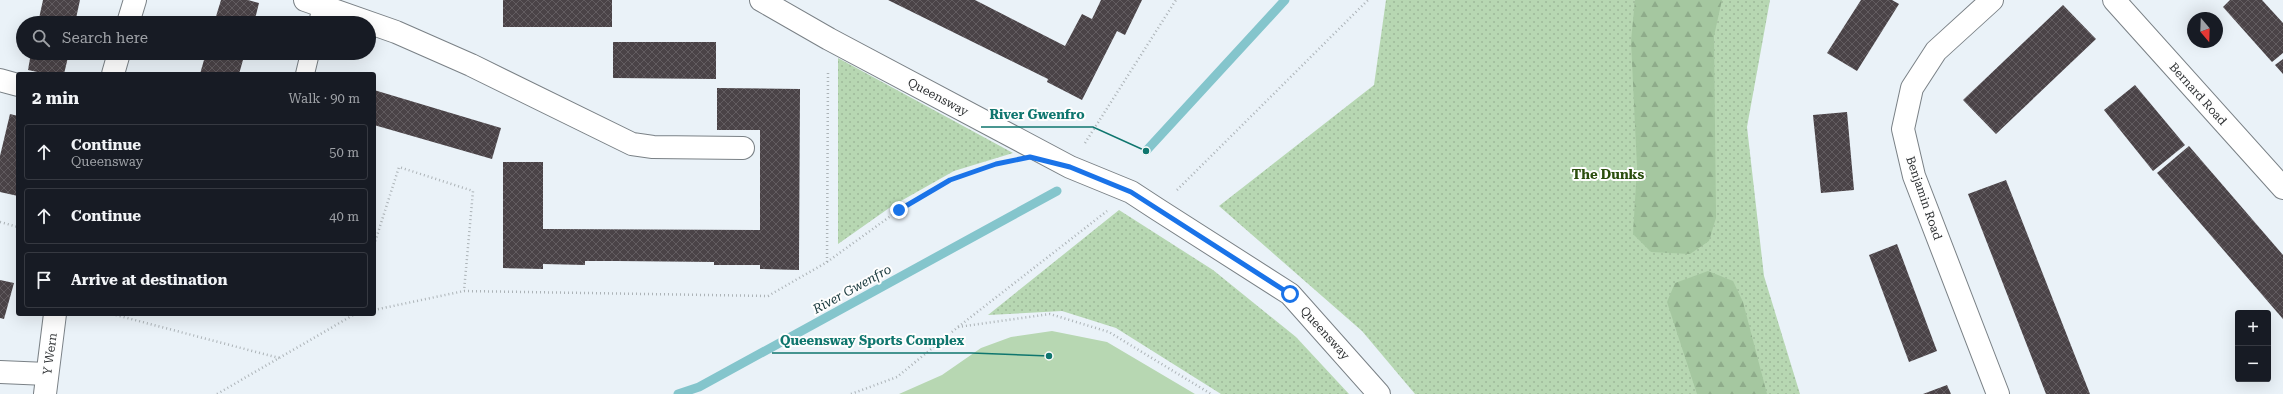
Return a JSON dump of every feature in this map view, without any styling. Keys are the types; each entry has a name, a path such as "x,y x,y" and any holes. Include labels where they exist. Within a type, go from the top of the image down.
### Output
{"street":[{"path":"130,16 135,0"},
{"name":"Queensway","path":"761,0 828,39 1070,167 1131,192 1290,294 1379,394"},
{"name":"Benjamin Road","path":"1992,0 1936,51 1912,88 1903,129 1914,176 1998,394"},
{"name":"Bernard Road","path":"2114,0 2283,188"},
{"path":"315,10 337,16"},
{"path":"376,27 396,32 471,65 632,144 653,147 744,148"},
{"path":"114,72 117,60"},
{"path":"0,80 16,84"},
{"name":"Y Wern","path":"46,384 55,316"},
{"path":"0,372 46,384"}],"lane":[{"path":"305,72 308,60"}],"path":[{"path":"1070,167 1176,0"},
{"path":"1157,209 1368,0"},
{"path":"827,262 828,39"},
{"path":"376,310 464,291 768,296 827,262 899,210 950,180 1003,162"},
{"path":"376,239 399,167 473,191 464,291"},
{"path":"851,394 897,377 958,327 1131,192"},
{"path":"0,222 16,226"},
{"path":"958,327 1050,314 1109,332 1210,394"},
{"path":"120,316 279,358"},
{"path":"217,394 350,316"}],"green space":[{"path":"1386,0 1770,0 1747,127 1764,276 1800,394 1415,394 1362,331 1219,206 1374,85"},
{"path":"1635,0 1722,0 1714,36 1716,218 1709,241 1690,254 1651,252 1633,234 1637,167 1631,41"},
{"path":"838,58 1013,153 954,171 892,206 838,244"},
{"path":"1119,210 1213,270 1296,337 1349,394 1221,394 1116,328 1062,311 988,315"},
{"path":"1708,271 1733,281 1743,302 1767,394 1697,394 1667,302 1675,283"},
{"path":"1052,331 1107,342 1195,394 899,394 942,375 981,348 1011,337"}],"building":[{"path":"43,0 80,0 77,16 40,16"},
{"path":"221,0 248,0 259,3 256,16 216,16"},
{"path":"503,0 612,0 612,27 503,27"},
{"path":"888,0 975,0 1065,46 1082,14 1092,19 1101,0 1142,0 1125,35 1117,31 1082,100 1047,82 1048,79"},
{"path":"1861,0 1892,0 1899,4 1857,71 1827,53"},
{"path":"2230,0 2262,0 2283,23 2283,53 2272,62 2223,7"},
{"path":"2063,5 2096,39 1996,134 1963,100"},
{"path":"613,42 716,42 716,79 613,78"},
{"path":"2283,59 2283,74 2275,65"},
{"path":"30,60 67,60 64,72 38,72 28,70"},
{"path":"204,60 243,60 240,72 201,72"},
{"path":"2135,85 2185,145 2153,171 2104,110"},
{"path":"717,88 800,89 799,270 760,269 760,265 714,265 714,262 617,261 585,261 585,265 543,264 543,269 503,268 503,162 543,162 543,229 760,230 760,130 717,130"},
{"path":"376,91 501,128 492,159 376,126"},
{"path":"1847,112 1854,190 1821,193 1813,115"},
{"path":"10,114 16,116 16,196 0,192 0,156"},
{"path":"2189,146 2283,255 2283,319 2157,173"},
{"path":"2006,180 2090,394 2046,394 1968,194"},
{"path":"1897,244 1937,351 1909,362 1869,255"},
{"path":"0,280 14,283 4,319 0,318"},
{"path":"1947,385 1951,394 1923,394"}],"waterway":[{"name":"River Gwenfro","path":"1146,151 1285,0"},
{"name":"River Gwenfro","path":"678,394 699,387 1057,191"}],"place":[{"name":"River Gwenfro","path":"1146,151"},
{"name":"Queensway Sports Complex","path":"1049,356"}],"district":[{"name":"The Dunks","path":"1608,174"}],"route":[{"path":"899,210 950,180 996,164 1030,157 1070,167 1131,192 1290,294"}]}
